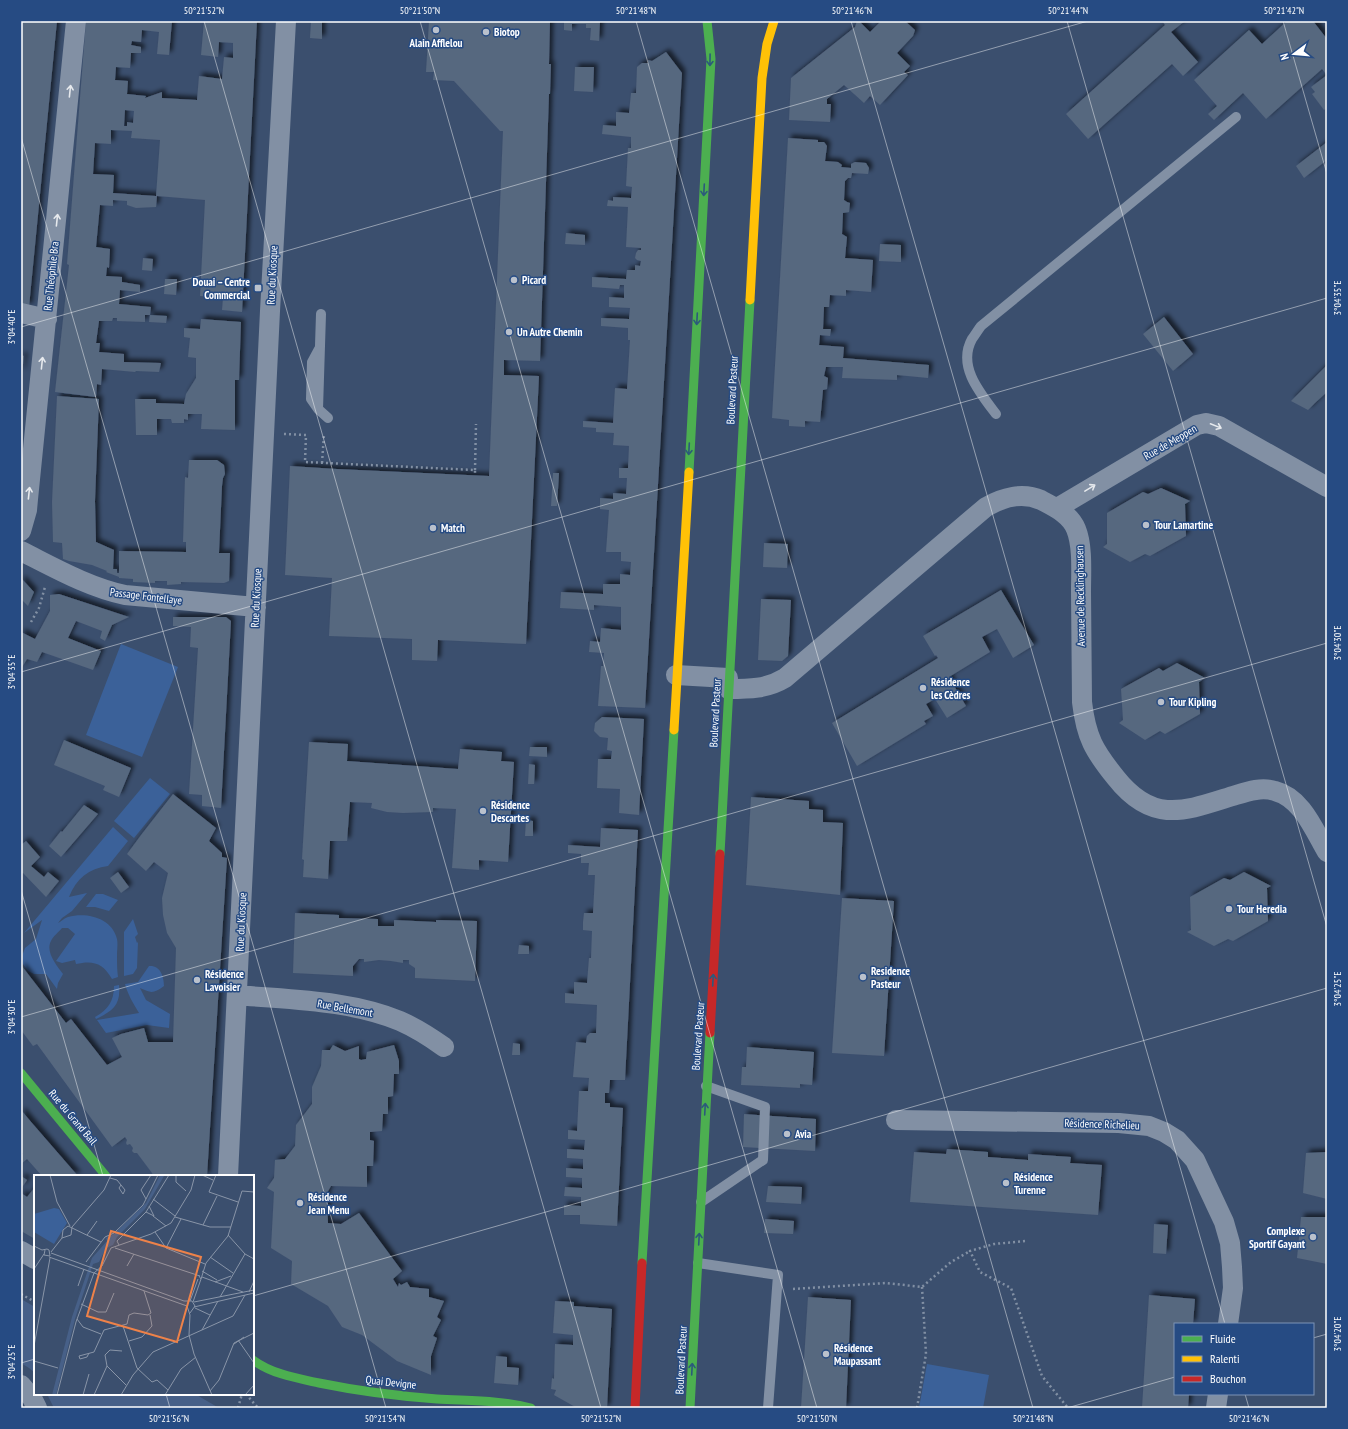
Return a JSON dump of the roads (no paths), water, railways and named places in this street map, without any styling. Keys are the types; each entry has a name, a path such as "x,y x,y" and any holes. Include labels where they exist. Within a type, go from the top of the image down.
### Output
{"main road":[{"path":"635,1408 640,1291 711,59 707,21"},
{"name":"Boulevard Pasteur","path":"690,1408 706,1086 762,78 767,44 774,21"},
{"name":"Rue du Grand Bail","path":"21,1073 105,1175"},
{"name":"Quai Devigne","path":"254,1361 267,1368 300,1380 336,1388 436,1399 503,1402 531,1408"}],"street":[{"name":"Rue Théophile Bra","path":"21,531 27,510 76,21"},
{"name":"Rue du Kiosque","path":"228,1175 286,21"},
{"path":"21,313 47,319"},
{"name":"Rue de Meppen","path":"1057,508 1197,425 1206,423 1219,426 1327,487"},
{"name":"Avenue de Recklinghausen","path":"676,675 756,689 776,683 786,678 980,512 1003,498 1014,496 1037,499 1057,508 1071,520 1076,528 1081,563 1082,702 1084,717 1091,744 1118,782 1144,804 1170,811 1192,809 1253,790 1265,789 1276,791 1286,795 1302,810 1327,852"},
{"name":"Passage Fontellaye","path":"21,551 101,590 119,594 256,607"},
{"name":"Rue Bellemont","path":"237,995 305,1001 372,1012 413,1027 444,1047"},
{"name":"Résidence Richelieu","path":"896,1120 1119,1123 1149,1126 1164,1132 1177,1140 1196,1160 1224,1222 1230,1243 1232,1267 1232,1288 1228,1323"},
{"path":"21,1251 34,1258"},
{"path":"1216,1408 1218,1395"}],"lane":[{"path":"996,414 979,392 969,371 968,356 972,340 981,326 1236,117"},
{"path":"321,314 318,409 328,418"},
{"path":"701,1202 763,1160 765,1115 765,1107 706,1086"},
{"path":"698,1263 778,1275 768,1408"}],"place":[{"name":"Alain Afflelou","path":"436,30"},
{"name":"Biotop","path":"486,32"},
{"name":"Picard","path":"514,280"},
{"name":"Douai – Centre Commercial","path":"258,288"},
{"name":"Un Autre Chemin","path":"509,332"},
{"name":"Tour Lamartine","path":"1146,525"},
{"name":"Match","path":"433,528"},
{"name":"Résidence les Cèdres","path":"923,688"},
{"name":"Tour Kipling","path":"1161,702"},
{"name":"Résidence Descartes","path":"483,811"},
{"name":"Tour Heredia","path":"1229,909"},
{"name":"Residence Pasteur","path":"863,977"},
{"name":"Résidence Lavoisier","path":"197,980"},
{"name":"Avia","path":"787,1134"},
{"name":"Résidence Turenne","path":"1006,1183"},
{"name":"Résidence Jean Menu","path":"300,1203"},
{"name":"Complexe Sportif Gayant","path":"1313,1237"},
{"name":"Résidence Maupassant","path":"826,1354"}]}
